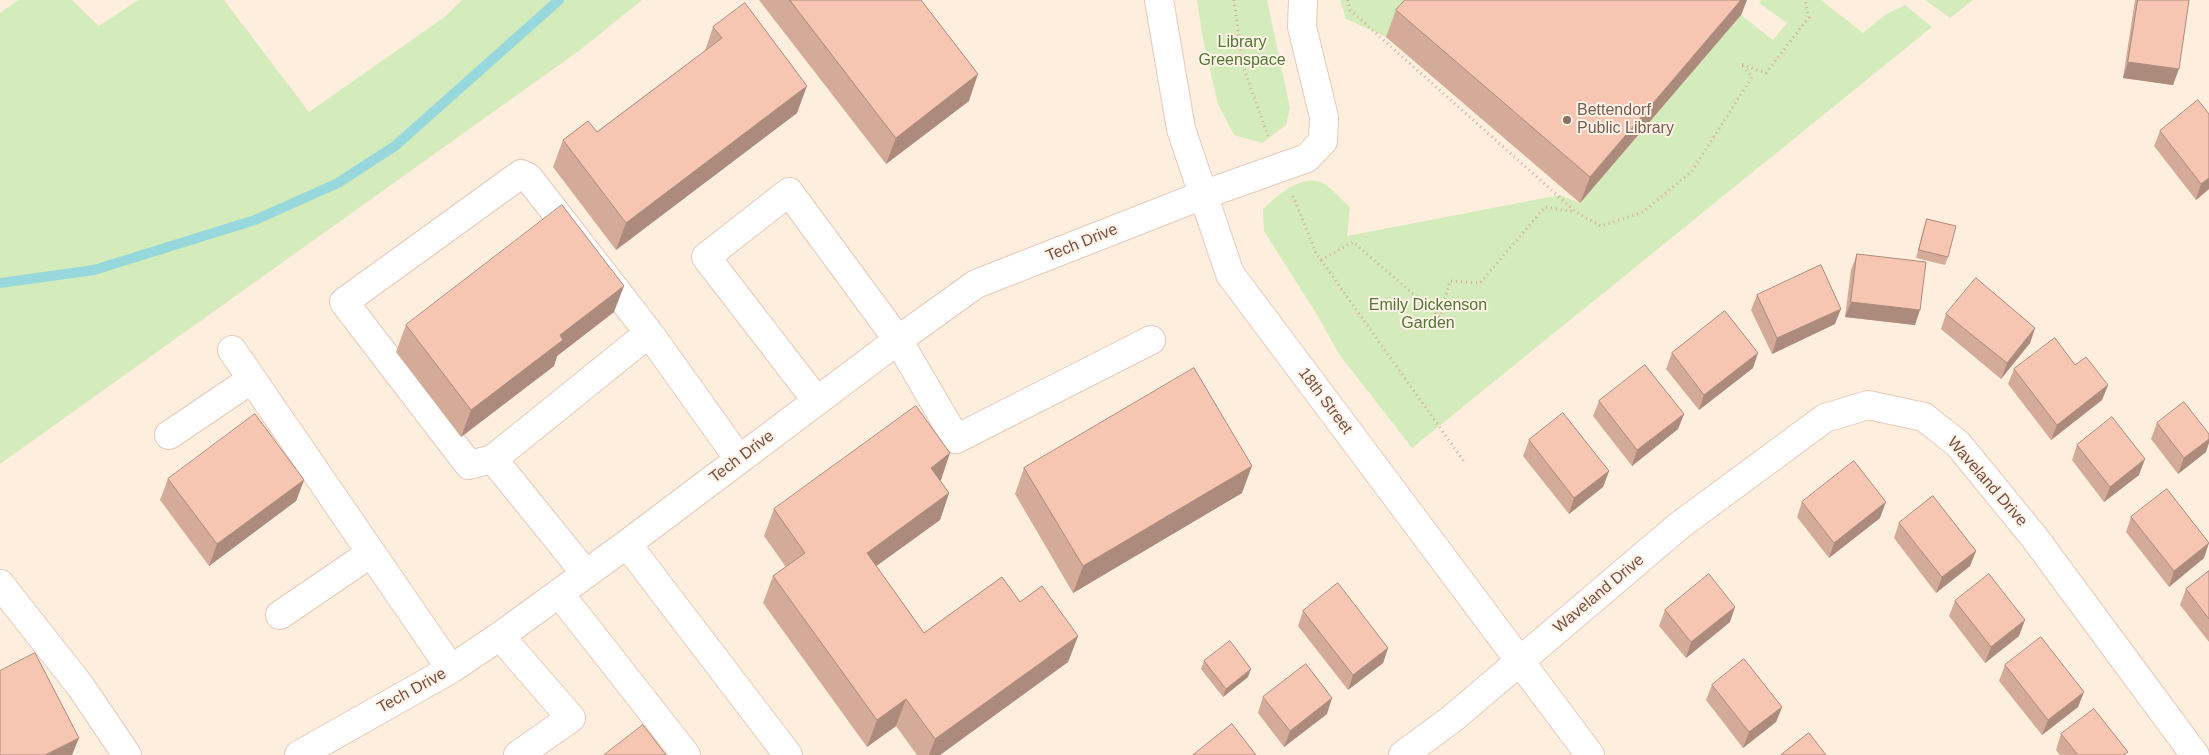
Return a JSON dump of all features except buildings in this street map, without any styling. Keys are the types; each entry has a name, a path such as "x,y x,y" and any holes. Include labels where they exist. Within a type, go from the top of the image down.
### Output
{"street":[{"name":"18th Street","path":"1159,0 1181,129 1230,274 1590,755"},
{"name":"Tech Drive","path":"299,755 451,670 500,636 627,544 898,340 976,284 1203,195 1307,158 1323,141 1324,117 1302,27 1303,0"},
{"path":"649,333 492,459 469,465 344,302 521,174 528,177 649,333 739,459"},
{"path":"817,401 706,257 789,192 898,340 956,440 1151,340"},
{"path":"232,350 451,670"},
{"path":"169,435 252,379"},
{"name":"Waveland Drive","path":"1403,755 1453,718 1680,525 1825,418 1868,405 1924,418 1958,444 2034,536 2195,755"},
{"path":"492,459 586,574"},
{"path":"627,544 788,755"},
{"path":"280,615 371,553"},
{"path":"0,584 81,687 127,755"},
{"path":"559,593 686,755"},
{"path":"500,636 571,718 518,755"}],"path":[{"path":"1234,0 1243,66 1264,126 1316,253 1465,463"},
{"path":"1348,0 1350,10 1576,212 1601,226 1643,212 1692,171 1752,77 1742,64 1766,73 1809,17 1805,0"},
{"path":"1321,260 1354,242 1440,316 1450,281 1480,283 1544,207 1576,212"}],"green space":[{"path":"18,0 72,0 99,26 138,0 224,0 309,112 446,16 462,0 642,0 580,50 0,464 0,13"},
{"name":"Library Greenspace","path":"1197,0 1267,0 1290,108 1286,125 1262,143 1234,135 1218,104 1203,39"},
{"path":"1340,0 1418,0 1386,37 1346,19"},
{"name":"Emily Dickenson Garden","path":"1762,0 1821,0 1863,33 1886,14 1905,5 1932,27 1412,448 1339,354 1319,318 1264,231 1263,209 1283,192 1298,183 1315,181 1323,183 1350,207 1347,236 1560,195 1580,203 1741,15 1773,40 1787,23 1759,3"},
{"path":"1925,0 1973,0 1950,18"}],"waterway":[{"path":"0,283 94,270 255,220 338,183 395,146 559,0"}],"place":[{"name":"Bettendorf Public Library","path":"1567,120"}]}
